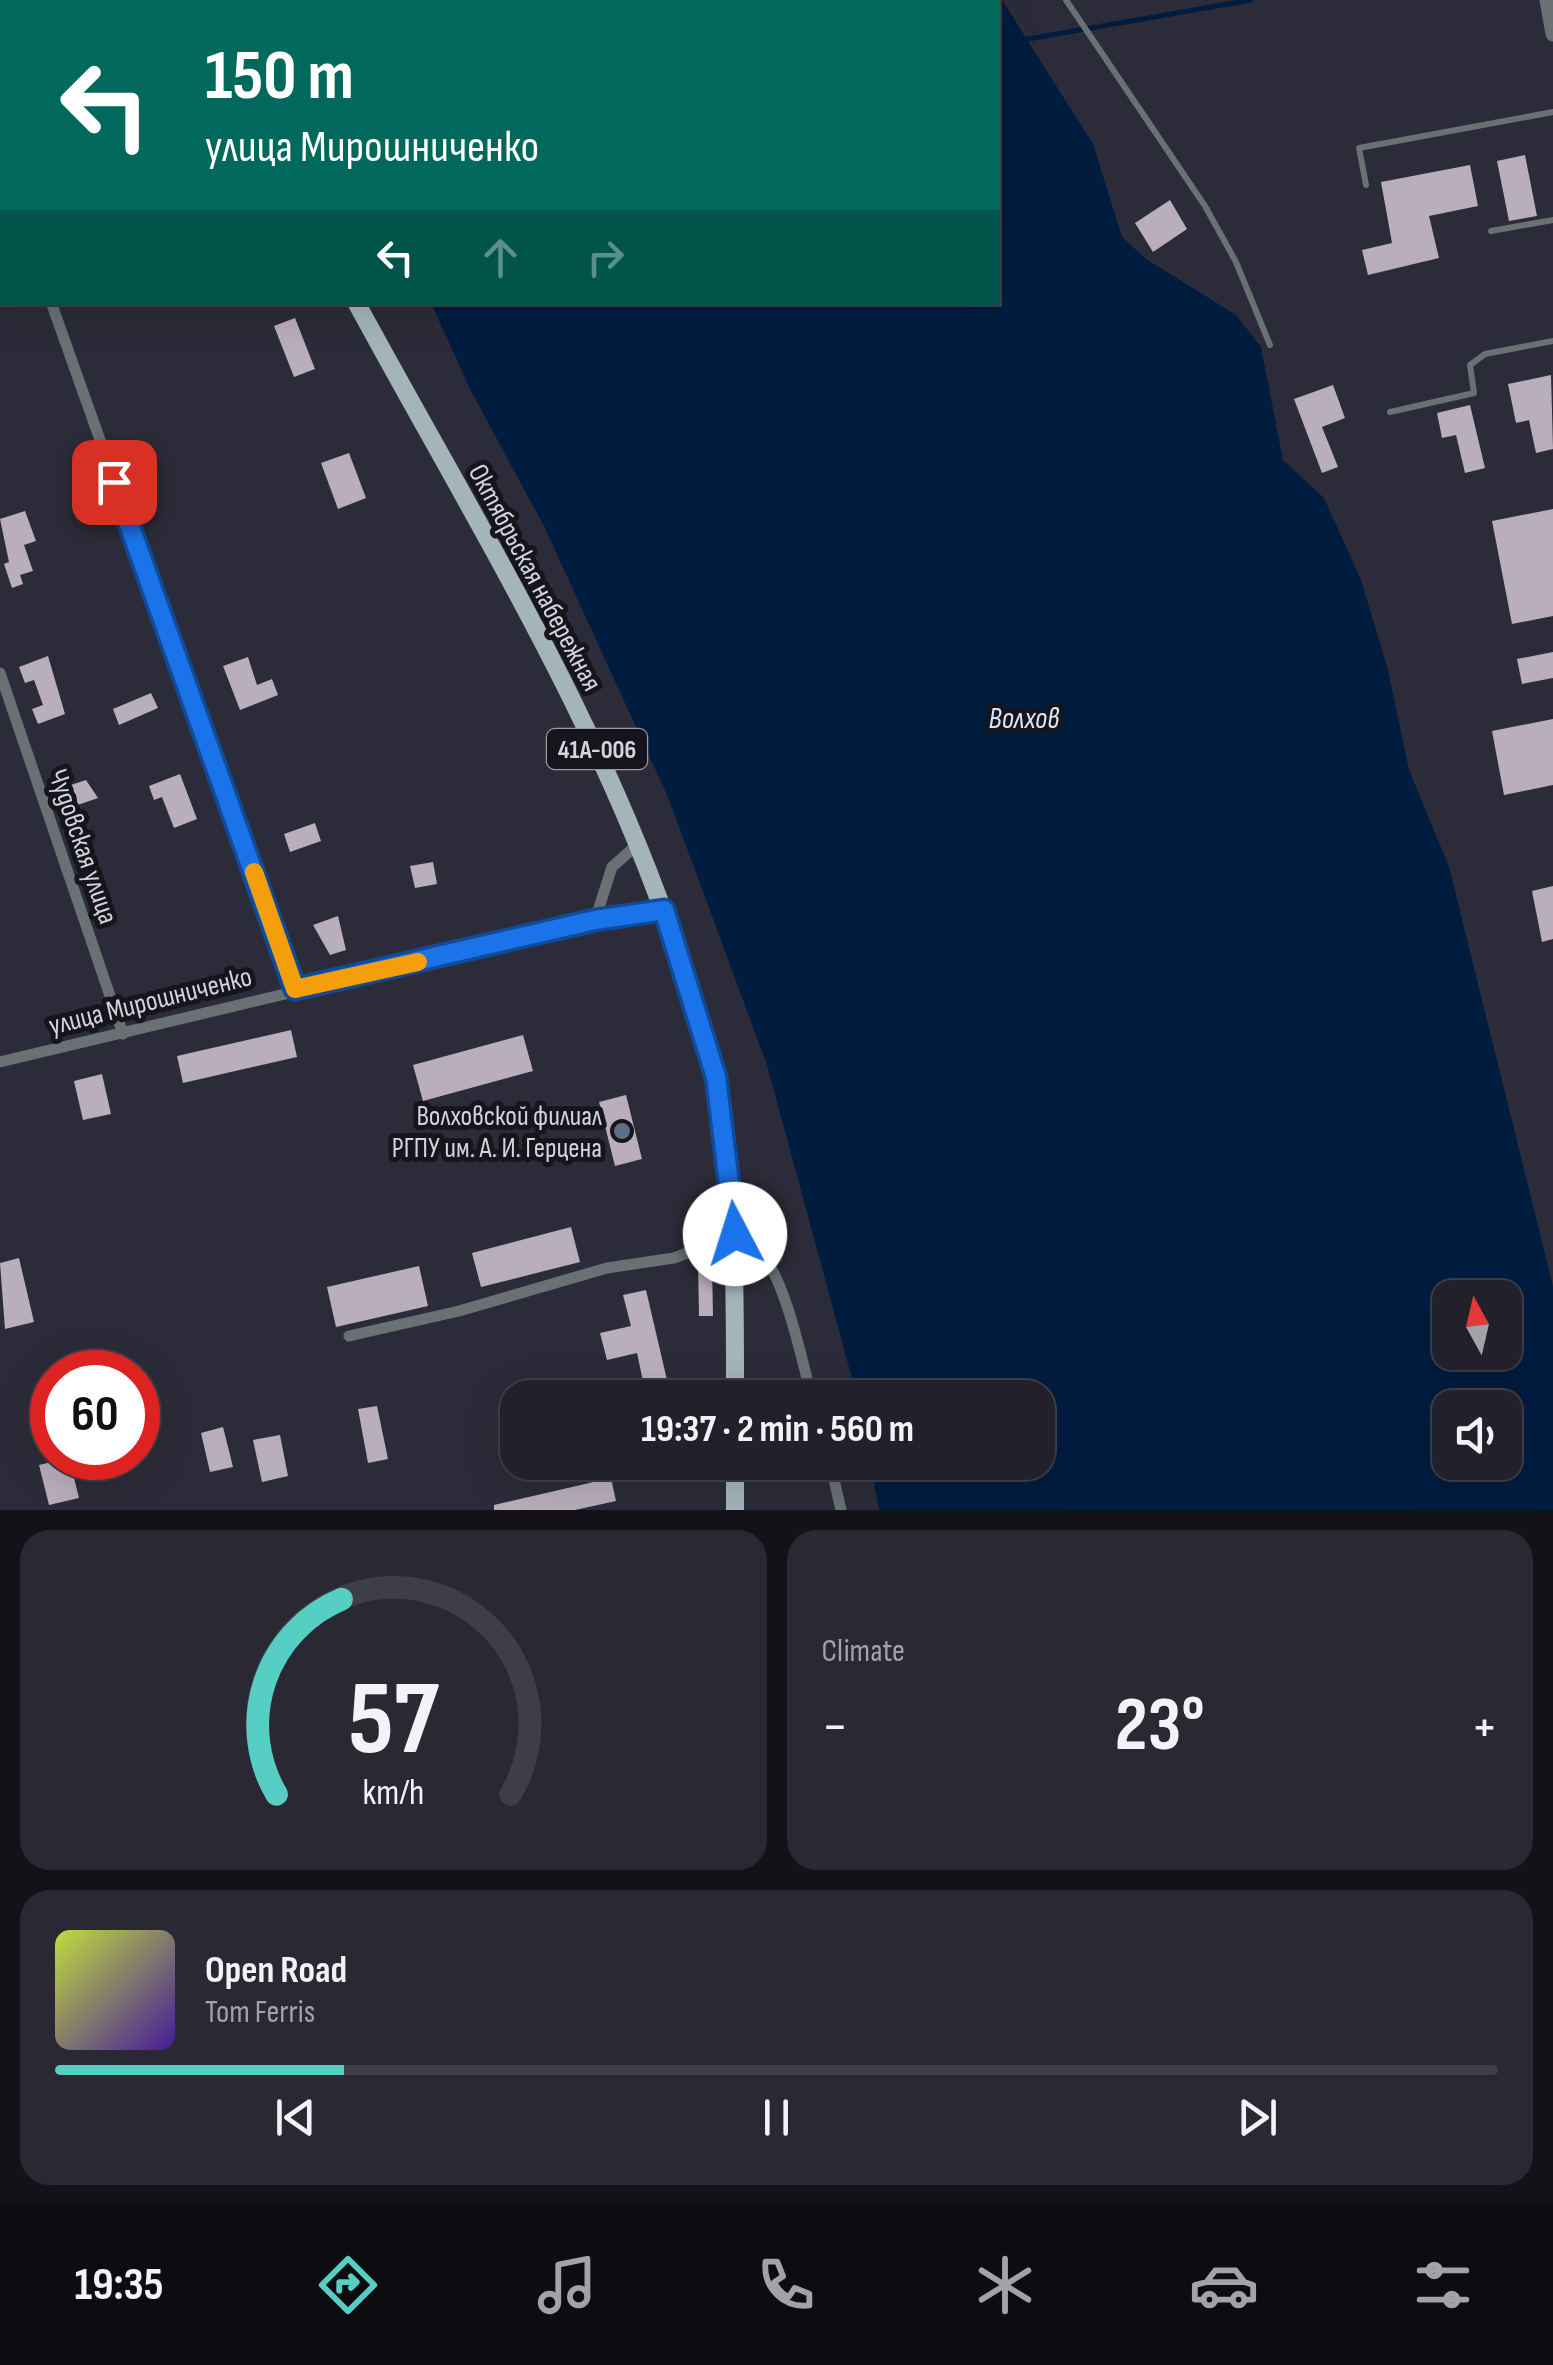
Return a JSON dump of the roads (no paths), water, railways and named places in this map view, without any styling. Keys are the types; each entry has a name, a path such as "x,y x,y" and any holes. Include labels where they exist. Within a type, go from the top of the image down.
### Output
{"main road":[{"name":"Октябрьская набережная","path":"358,305 592,738 664,910 716,1077 735,1234"},
{"name":"41А-006","path":"735,1234 735,1380"},
{"path":"735,1480 735,1510"}],"street":[{"path":"1546,0 1553,34"},
{"path":"53,305 295,989"},
{"name":"Чудовская улица","path":"0,673 123,1034"},
{"path":"595,920 612,867 637,845"},
{"name":"улица Мирошниченко","path":"0,1062 595,920 664,910"},
{"path":"350,1336 460,1312 607,1268 674,1258 735,1234 761,1252 772,1273 792,1322 807,1380"},
{"path":"834,1480 841,1510"}],"lane":[{"path":"1066,0 1205,206 1236,262 1270,345"},
{"path":"1366,185 1360,148 1553,112"},
{"path":"1491,231 1553,220"},
{"path":"1390,412 1474,393 1470,365 1486,354 1553,340"}],"water":[{"name":"Волхов","path":"1002,0 1093,144 1122,237 1146,259 1236,315 1261,347 1283,460 1324,498 1361,580 1388,670 1409,770 1449,867 1553,1286 1553,1510 879,1510 873,1480 1055,1480 1055,1380 852,1380 767,1065 668,797 545,528 470,389 432,305 1000,305"}],"waterway":[{"path":"1028,39 1251,0"}],"place":[{"name":"Волховской филиал РГПУ им. А. И. Герцена","path":"622,1131"}]}
